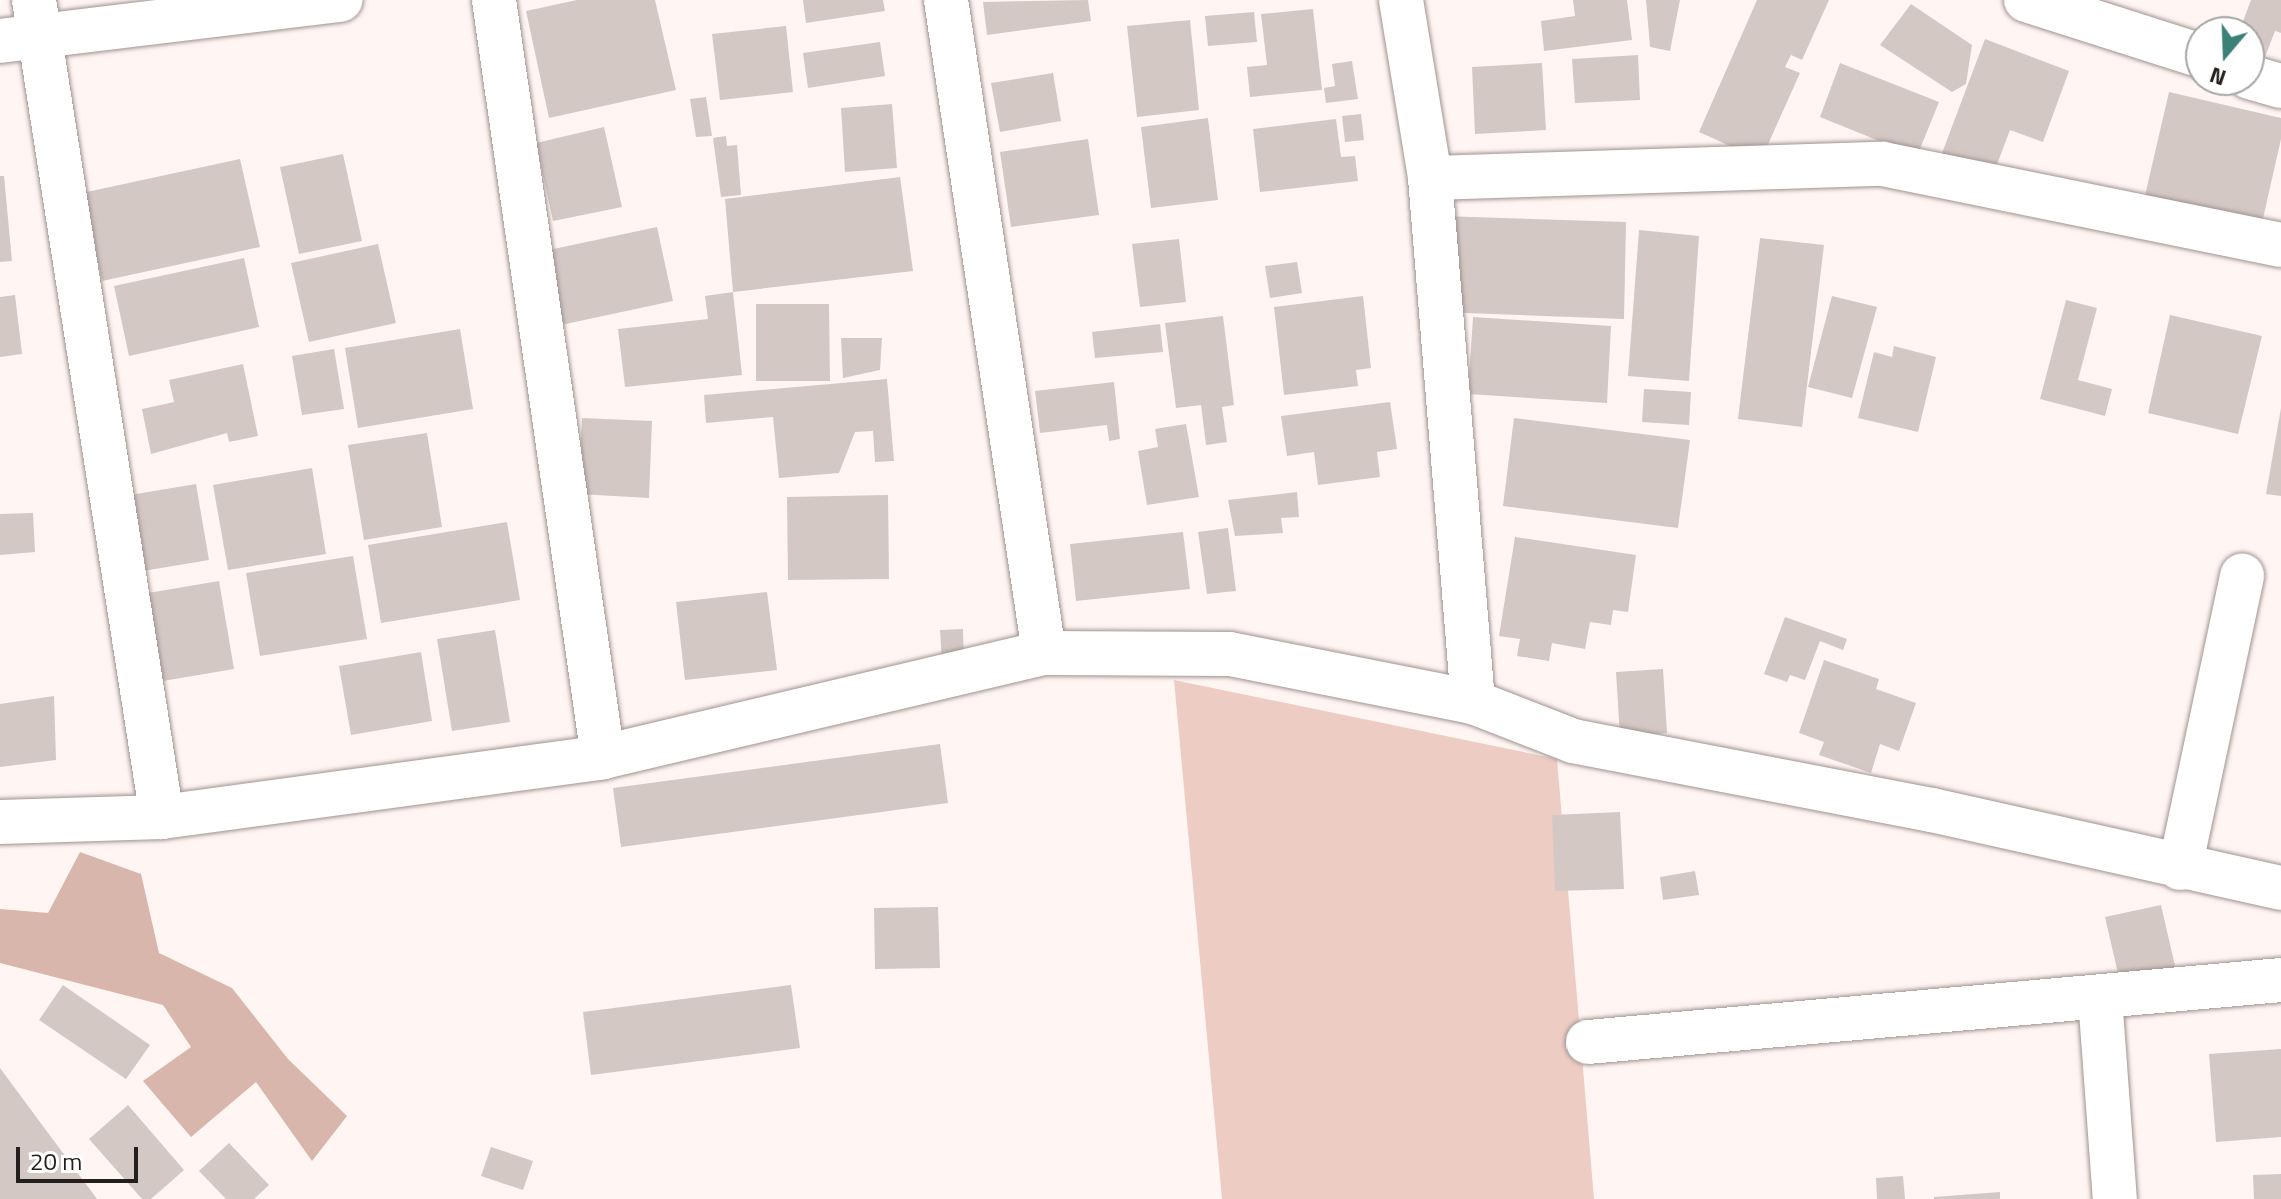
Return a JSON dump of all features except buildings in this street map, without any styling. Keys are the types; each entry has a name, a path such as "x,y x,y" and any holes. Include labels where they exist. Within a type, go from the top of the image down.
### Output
{"street":[{"path":"162,817 24,26 341,0"},
{"path":"494,0 603,757"},
{"path":"946,0 1044,653"},
{"path":"1401,0 1430,178 1473,702"},
{"path":"2026,0 2185,51"},
{"path":"1430,178 1883,164 2281,245"},
{"path":"2180,868 2242,576"},
{"path":"0,822 162,817 603,757 1044,653 1230,654 1473,702 1573,741 1960,816 2180,868 2281,888"},
{"path":"1588,1042 2281,980"},
{"path":"2100,997 2115,1199"}],"shaded area":[{"path":"1174,680 1557,759 1594,1199 1222,1199"},
{"path":"80,852 141,874 159,953 232,988 288,1059 347,1116 312,1161 256,1082 191,1137 143,1081 191,1047 163,1005 0,963 0,909 48,913"}]}
